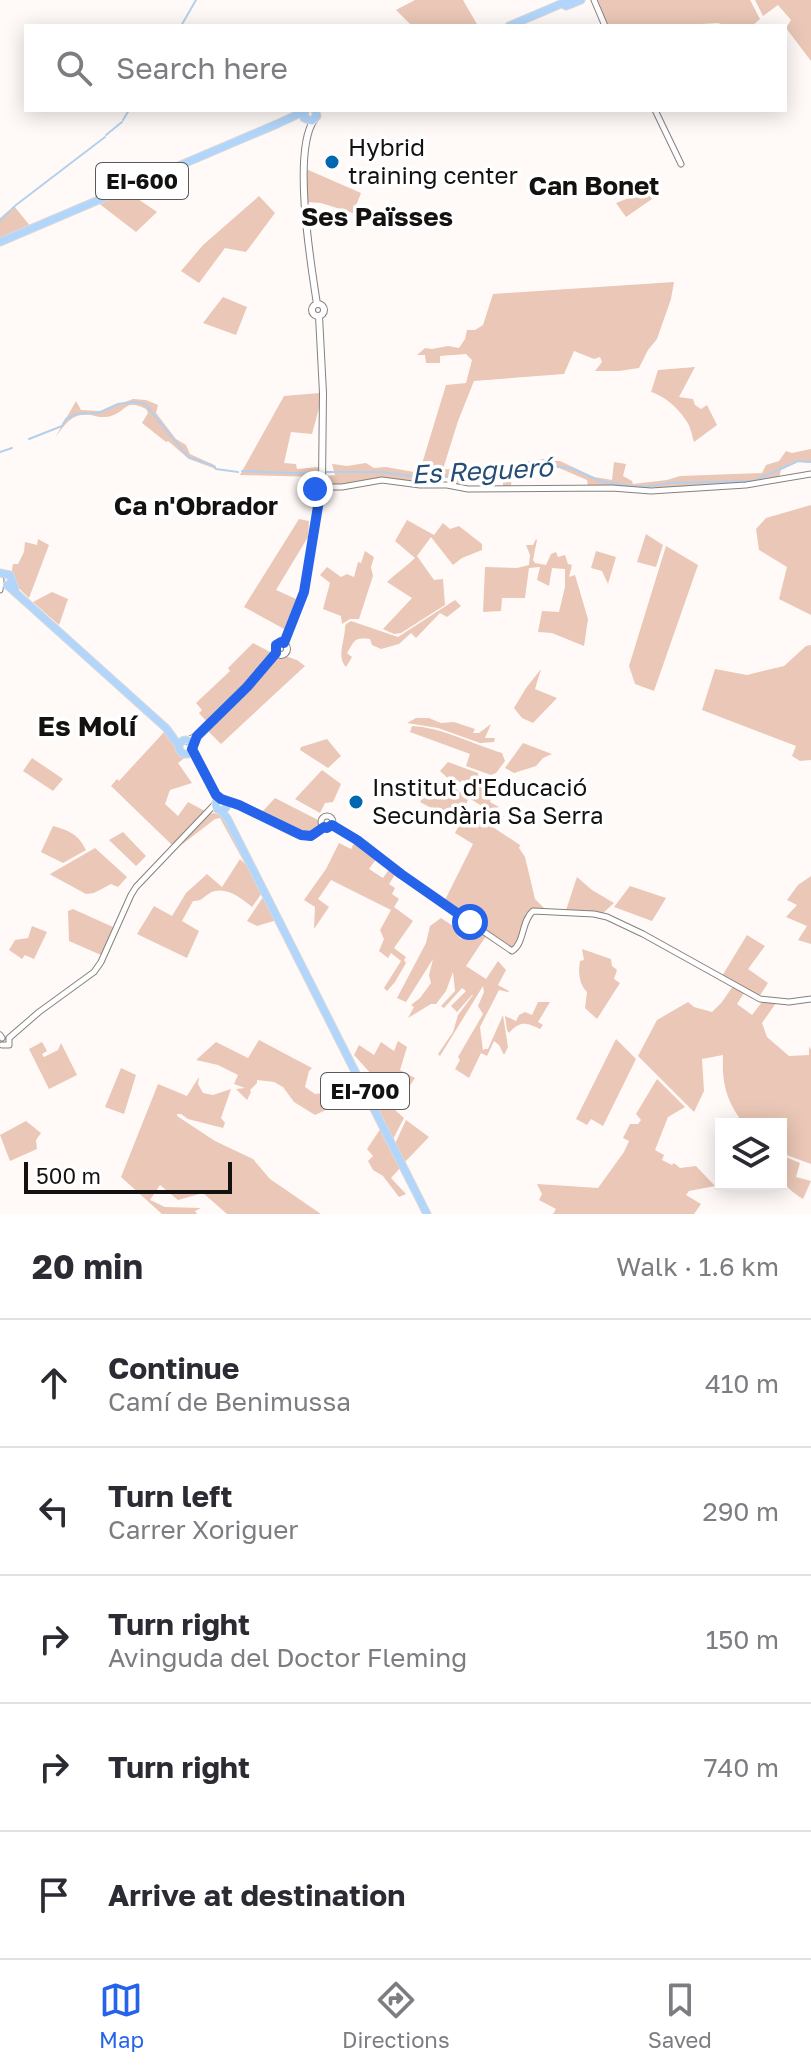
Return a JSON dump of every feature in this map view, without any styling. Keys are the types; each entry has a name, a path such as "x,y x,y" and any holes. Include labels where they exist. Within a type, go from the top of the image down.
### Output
{"main road":[{"path":"531,17 564,0"},
{"path":"514,24 570,0"},
{"path":"525,24 581,0"},
{"path":"4,579 187,746 247,687 276,653 276,645 284,643 304,592 320,494 315,488 324,479 319,316 324,310 317,304 305,216 304,160 310,115"},
{"name":"EI-600","path":"0,242 292,118 310,115"},
{"name":"EI-700","path":"187,746 222,804 427,1214"}],"street":[{"path":"594,0 604,24"},
{"path":"656,112 681,164"},
{"path":"324,479 382,480 468,489 612,488 651,491 746,485 811,474"},
{"path":"3,1040 94,972 136,887 208,813 222,804 301,835 311,836 332,825"},
{"path":"324,827 321,820 325,816 332,819 332,825"},
{"path":"332,825 511,950 518,947 527,918 533,911 594,914 643,934 760,999 778,1002 811,999"}],"shaded area":[{"path":"415,0 463,0 477,24 410,24 396,10"},
{"path":"598,0 750,0 760,19 754,24 607,24"},
{"path":"755,0 811,0 811,61 787,29 791,20 778,5 763,16"},
{"path":"306,169 361,193 353,213 307,202"},
{"path":"652,189 652,199 626,217 616,203"},
{"path":"125,190 157,212 136,232 97,202"},
{"path":"259,196 275,213 246,252 225,248 199,283 181,271 203,245"},
{"path":"14,206 31,227 0,238 0,218"},
{"path":"674,282 657,339 639,368 595,371 602,362 600,357 594,359 574,351 564,374 474,381 443,469 511,466 550,458 550,461 560,461 594,477 612,480 614,462 626,464 623,476 633,484 680,476 762,473 766,465 779,461 786,451 792,453 811,449 811,463 798,462 781,470 779,478 684,487 588,487 587,480 559,468 512,473 511,486 503,487 503,474 496,475 495,487 486,487 486,476 477,477 463,486 448,484 451,478 442,476 411,481 380,478 350,484 328,481 328,476 335,475 332,464 347,466 366,463 374,468 414,472 415,466 421,467 446,385 466,383 472,360 466,354 440,356 440,363 426,363 425,355 417,355 425,348 459,348 467,330 483,325 493,294"},
{"path":"223,297 247,307 236,335 203,323"},
{"path":"695,367 679,397 693,399 701,409 707,405 717,425 694,442 688,424 680,413 667,400 651,392 658,370"},
{"path":"319,393 319,408 312,434 291,432 284,463 296,464 297,469 319,467 318,477 240,475 284,396"},
{"path":"133,399 158,405 156,413 176,439 186,445 190,454 216,466 216,469 189,459 166,442 142,423 148,413 146,409 134,405 109,417 84,415 74,418 55,438 76,401 81,410 101,411"},
{"path":"811,505 811,615 779,599 787,567 759,550 756,529 766,518"},
{"path":"299,519 309,521 308,537 276,590 296,599 286,630 244,607"},
{"path":"407,520 434,535 443,523 450,529 459,526 482,544 482,550 453,565 431,537 417,556 434,580 443,579 445,605 401,633 394,634 383,629 412,598 387,582 415,558 395,541"},
{"path":"646,534 663,545 656,567 637,562"},
{"path":"38,539 49,545 29,598 15,583 12,570 13,564 18,564 24,552 25,542 37,545"},
{"path":"536,539 535,563 546,565 551,554 556,552 558,557 565,555 568,564 572,565 569,577 575,575 588,619 584,646 552,633 538,632 542,611 559,612 565,587 565,569 552,568 549,586 537,580 540,567 529,568 525,598 502,598 501,611 483,612 485,567 517,568 529,565 530,555 526,545 533,545"},
{"path":"666,546 698,565 654,691 635,684 629,666"},
{"path":"365,551 374,557 371,567 373,576 359,619 350,619 342,624 341,616 323,609 330,583 320,575 327,567 341,577 347,574 354,577"},
{"path":"596,551 616,557 608,584 602,571 591,568"},
{"path":"52,592 68,599 59,625 33,602"},
{"path":"455,600 461,606 447,617 440,613 416,638 411,633 399,644 381,649 372,645 370,639 358,639 347,653 352,657 346,667 343,663 341,654 345,627 351,621 398,637"},
{"path":"253,643 272,653 207,722 199,713 202,710 196,703 230,671 228,668"},
{"path":"811,645 811,760 800,761 792,756 796,746 702,710 715,669 747,675 784,666"},
{"path":"288,657 305,666 221,744 208,731 278,658"},
{"path":"541,669 535,689 557,698 533,723 522,718 514,708"},
{"path":"416,718 454,722 475,729 473,733 479,733 491,724 485,738 495,738 494,742 480,743 438,728 407,723"},
{"path":"412,726 447,733 502,753 505,761 491,775 466,766 470,754 410,732"},
{"path":"165,731 175,742 178,752 187,756 178,763 192,783 170,790 165,804 178,816 188,802 205,811 172,845 111,786"},
{"path":"327,739 341,756 328,768 300,750 301,747"},
{"path":"523,743 552,754 536,766 514,773 505,768"},
{"path":"32,758 63,779 53,791 23,771"},
{"path":"448,762 478,773 489,781 484,790 492,795 490,802 499,807 488,810 469,798 467,796 472,789 463,780 455,785 440,771"},
{"path":"322,770 341,784 333,802 325,803 320,813 295,799"},
{"path":"450,783 468,800 454,828 436,819 439,812 420,802 430,786 442,794"},
{"path":"275,798 318,820 319,827 310,833 303,832 261,813"},
{"path":"467,810 520,845 535,899 545,909 533,909 526,913 513,949 444,902 473,844 455,833"},
{"path":"214,813 224,819 262,893 252,907 221,891 193,901 182,921 199,931 187,958 137,934 154,906 172,916 186,893 207,874 222,887 240,859 245,864 220,818 176,849"},
{"path":"53,826 73,834 86,850 63,863 41,852"},
{"path":"123,832 146,856 136,866 109,840"},
{"path":"355,841 377,858 369,869 383,878 390,868 396,873 389,884 395,888 392,894 399,899 394,907 413,921 394,948 406,957 406,963 387,991 384,988 401,961 391,953 388,958 379,951 384,939 380,930 391,910 331,880 318,899 329,907 314,929 315,907 304,900 326,869 339,843 351,849"},
{"path":"95,848 127,877 118,887 111,884 86,894 50,874"},
{"path":"811,876 811,944 798,940 807,926 786,917 797,905 787,900 798,885"},
{"path":"577,877 614,903 602,914 566,910"},
{"path":"630,886 666,898 652,921 614,907"},
{"path":"263,897 277,920 257,926 247,921"},
{"path":"73,909 113,927 101,955 69,941 68,911"},
{"path":"441,918 459,930 457,935 461,939 471,925 486,936 466,966 486,979 498,961 506,970 498,985 509,991 499,990 480,1027 483,1051 488,1049 503,1015 508,1047 504,1055 494,1041 487,1056 481,1053 469,1078 455,1069 460,1060 458,1057 483,1014 478,1006 484,992 483,986 440,1056 438,1054 453,1032 458,1015 473,995 457,1012 451,1006 466,991 462,988 444,1008 441,1006 455,991 453,972 446,991 436,1004 408,1018 414,1007 411,1005 431,983 429,975 433,959 406,1002 397,998 426,943 430,926"},
{"path":"32,926 47,932 34,959 25,955 22,959 9,950 15,940 28,938"},
{"path":"747,935 765,946 748,969 768,983 759,997 722,976"},
{"path":"582,949 611,959 612,966 617,970 614,979 620,983 597,1019 585,1008 587,992 579,974 580,961 584,960"},
{"path":"733,986 744,993 737,1004 752,1015 762,1002 776,1003 762,1023 767,1037 789,1056 809,1055 809,1046 811,1164 787,1155 787,1118 739,1118 726,1088 723,1055 702,1059 704,1091 694,1112 638,1056 657,1020 688,1002 712,1012"},
{"path":"538,1002 550,1002 538,1022 543,1025 540,1029 524,1024 509,1033 505,1016 516,1021 525,1012 532,1015"},
{"path":"616,1039 636,1059 603,1126 591,1119 587,1125 576,1119"},
{"path":"259,1040 312,1068 305,1087 315,1094 332,1092 335,1100 326,1110 315,1115 294,1102 283,1087 274,1082 257,1080 247,1100 236,1089 245,1088 234,1084 238,1075 218,1065 196,1060 216,1042 248,1058"},
{"path":"398,1041 407,1047 400,1070 415,1078 394,1109 404,1118 392,1141 373,1102 382,1086 354,1055 359,1045 374,1055 381,1042 394,1051"},
{"path":"42,1042 47,1051 42,1054 44,1057 58,1050 61,1043 77,1075 49,1089 29,1049"},
{"path":"121,1068 136,1075 124,1114 105,1107"},
{"path":"199,1077 198,1084 203,1093 213,1095 231,1089 221,1118 225,1123 223,1128 188,1119 181,1114 177,1116 215,1141 253,1159 270,1179 321,1214 227,1214 203,1193 178,1200 160,1185 150,1200 165,1207 201,1208 195,1211 197,1214 162,1214 121,1177 158,1084 187,1096"},
{"path":"657,1079 685,1107 668,1117 655,1150 664,1155 662,1160 672,1165 674,1163 680,1168 696,1166 715,1186 689,1191 686,1195 701,1204 694,1214 553,1214 556,1209 539,1200 542,1194 537,1184 598,1188 624,1152 629,1141 623,1138 630,1124 638,1124 641,1120 636,1114"},
{"path":"406,1120 429,1137 403,1164 394,1146"},
{"path":"26,1121 41,1133 36,1140 37,1149 10,1161 0,1135"},
{"path":"381,1128 401,1167 391,1178 406,1194 399,1197 368,1161 373,1156 367,1149"},
{"path":"787,1158 800,1163 796,1177 811,1181 803,1199 787,1186"}],"waterway":[{"path":"182,24 196,0"},
{"path":"123,120 128,112"},
{"path":"106,135 122,122"},
{"path":"16,205 105,137"},
{"path":"12,209 15,206"},
{"path":"0,221 10,211"},
{"name":"Es Regueró","path":"29,439 62,426 66,419 76,414 98,413 118,404 133,402 145,404 188,457 216,469 238,472"},
{"name":"Es Regueró","path":"0,452 12,448"},
{"name":"Es Regueró","path":"326,472 381,472 424,478 551,466 571,468 600,481 645,487 669,483 754,481 798,461 811,462"},
{"name":"Es Regueró","path":"242,471 319,474"}],"place":[{"name":"Hybrid training center","path":"332,162"},
{"name":"Institut d'Educació Secundària Sa Serra","path":"356,802"}],"district":[{"name":"Can Bonet","path":"594,186"},
{"name":"Ses Païsses","path":"377,217"},
{"name":"Ca n'Obrador","path":"196,506"},
{"name":"Es Molí","path":"87,726"}],"route":[{"path":"315,489 320,494 304,592 284,643 276,645 276,653 255,678 197,736 192,749 221,799 301,835 311,836 332,825 470,922"}]}
